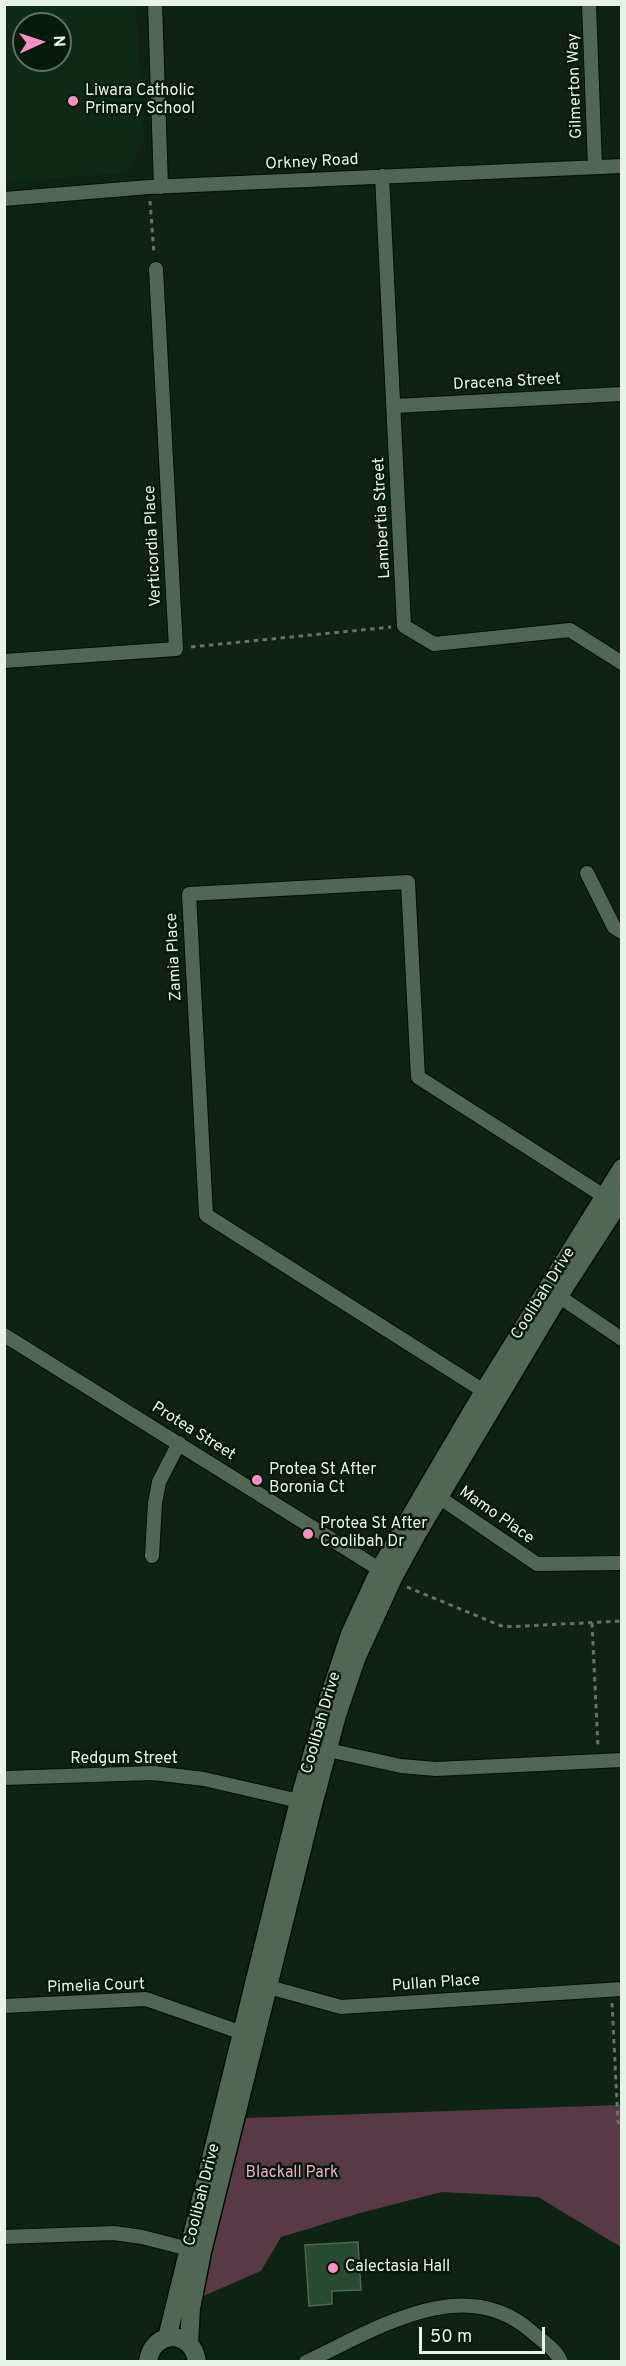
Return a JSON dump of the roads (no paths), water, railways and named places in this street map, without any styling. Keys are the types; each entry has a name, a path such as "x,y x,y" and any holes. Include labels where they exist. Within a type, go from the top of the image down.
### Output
{"main road":[{"name":"Coolibah Drive","path":"167,2338 196,2251 321,1748 386,1574 490,1395 553,1292 614,1200 621,1168"},
{"name":"Coolibah Drive","path":"196,2251 191,2308 198,2356"},
{"path":"148,2361 155,2344 167,2338 177,2337 198,2356"}],"street":[{"path":"155,4 155,187"},
{"name":"Gilmerton Way","path":"589,4 595,167"},
{"name":"Orkney Road","path":"4,199 155,187 621,166"},
{"name":"Lambertia Street","path":"382,176 404,626 434,644 570,630 621,663"},
{"name":"Verticordia Place","path":"4,661 176,649 156,269"},
{"name":"Dracena Street","path":"394,406 621,394"},
{"path":"587,873 615,927 621,932"},
{"name":"Zamia Place","path":"490,1395 206,1215 189,894 408,882 418,1077 614,1200"},
{"path":"553,1292 621,1339"},
{"name":"Protea Street","path":"4,1335 386,1574"},
{"path":"152,1556 155,1503 159,1482 179,1443"},
{"name":"Mamo Place","path":"433,1492 537,1564 621,1563"},
{"path":"321,1748 400,1766 436,1769 621,1760"},
{"name":"Redgum Street","path":"4,1778 153,1773 204,1779 306,1803"},
{"name":"Pullan Place","path":"262,1985 341,2007 616,1989"},
{"name":"Pimelia Court","path":"4,2006 146,1999 249,2036"},
{"path":"4,2237 114,2233 142,2237 196,2251"},
{"path":"306,2361 418,2311 462,2304 504,2312 528,2328 558,2354 561,2361"}],"place":[{"name":"Liwara Catholic Primary School","path":"73,101"},
{"name":"Protea St After Boronia Ct","path":"257,1480"},
{"name":"Protea St After Coolibah Dr","path":"308,1534"},
{"name":"Calectasia Hall","path":"333,2268"}],"park label":[{"name":"Blackall Park","path":"292,2174"}]}
